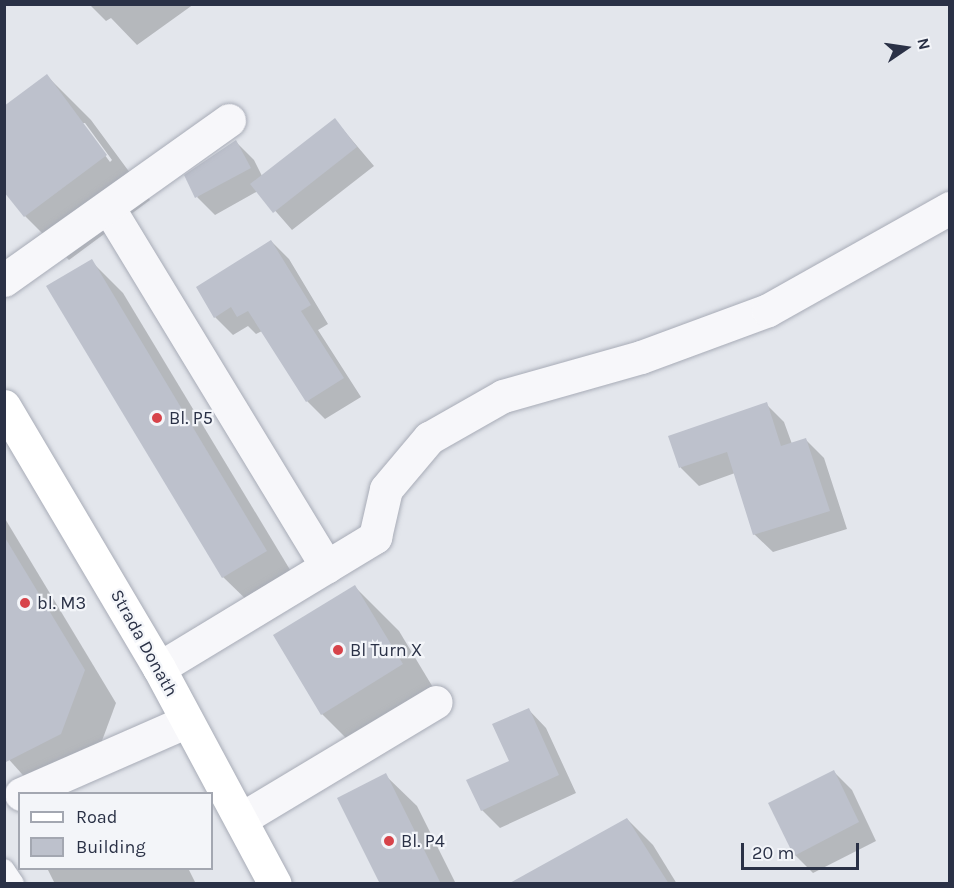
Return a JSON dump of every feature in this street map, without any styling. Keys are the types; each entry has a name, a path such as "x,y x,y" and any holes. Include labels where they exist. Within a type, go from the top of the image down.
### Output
{"main road":[{"name":"Strada Donath","path":"4,406 159,668 275,884"}],"street":[{"path":"4,280 229,120"},
{"path":"108,207 327,567"},
{"path":"159,668 375,537 386,489 429,438 503,396 641,357 768,310 950,208"},
{"path":"241,819 436,702"},
{"path":"25,792 187,721"},
{"path":"4,801 18,795"}],"lane":[{"path":"4,869 14,884"}],"building":[{"path":"47,74 107,155 24,217 4,192 4,106"},
{"path":"335,118 357,147 273,213 250,184"},
{"path":"236,140 251,168 195,198 184,175"},
{"path":"271,240 311,305 301,311 344,378 306,402 248,311 237,317 231,307 214,318 196,287"},
{"name":"Bl. P5","path":"92,259 267,551 222,578 46,286"},
{"path":"767,402 781,446 806,438 830,511 753,535 727,452 679,468 668,436"},
{"name":"bl. M3","path":"4,536 85,670 61,734 4,763"},
{"name":"Bl Turn X","path":"355,585 403,664 321,715 273,635"},
{"path":"529,708 559,775 481,811 466,780 509,761 492,724"},
{"path":"834,770 859,822 794,856 768,803"},
{"name":"Bl. P4","path":"386,773 441,884 380,884 337,798"},
{"path":"627,818 669,884 508,884"}],"place":[{"name":"Bl. P5","path":"157,418"},
{"name":"bl. M3","path":"25,603"},
{"name":"Bl Turn X","path":"338,650"},
{"name":"Bl. P4","path":"389,841"}]}
